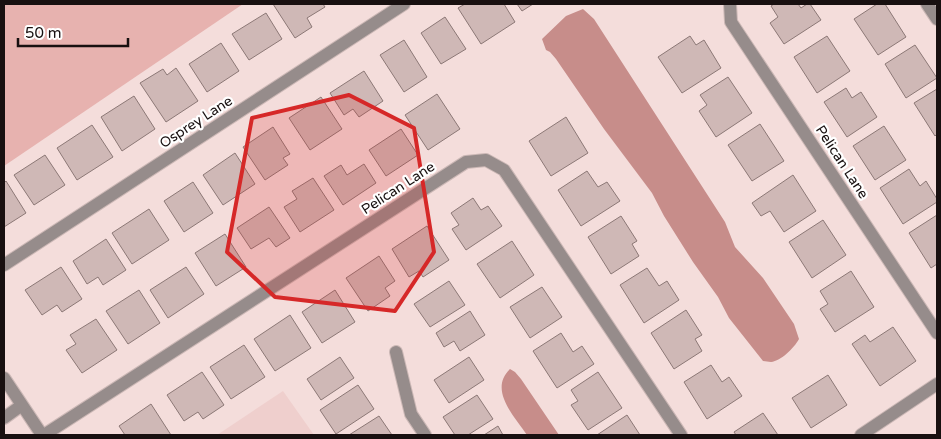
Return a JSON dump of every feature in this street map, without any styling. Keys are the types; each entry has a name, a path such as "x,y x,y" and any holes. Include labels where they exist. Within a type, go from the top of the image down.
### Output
{"street":[{"name":"Osprey Lane","path":"4,265 404,4"},
{"name":"Pelican Lane","path":"730,4 731,22 937,333"},
{"path":"927,4 937,19"},
{"name":"Pelican Lane","path":"43,435 466,162 486,160 504,170 681,435"},
{"path":"396,352 411,414 425,435"},
{"path":"4,378 43,435"},
{"path":"861,435 937,384"},
{"path":"4,418 22,405"}],"highlighted area":[{"path":"349,95 414,128 434,252 395,311 275,297 227,252 252,118"}],"shaded area":[{"path":"4,4 243,4 4,166"},
{"path":"583,9 594,19 725,222 735,247 763,278 794,324 799,339 783,357 771,362 763,361 729,318 718,297 664,216 652,193 604,129 556,59 546,50 542,39 566,16"},
{"path":"510,369 521,379 559,435 527,435 511,412 503,394 504,377"},
{"path":"283,391 314,435 217,435"}],"building":[{"path":"273,4 323,4 325,7 307,18 312,27 295,38"},
{"path":"465,4 504,4 515,22 481,44 458,8"},
{"path":"517,4 533,4 522,11"},
{"path":"774,4 798,4 801,8 810,4 821,20 784,44 770,23 778,17 771,6"},
{"path":"877,4 885,4 906,37 878,55 854,19"},
{"path":"266,13 282,39 249,60 232,34"},
{"path":"445,17 466,49 441,64 421,33"},
{"path":"690,36 696,45 704,40 721,68 682,93 658,57"},
{"path":"827,36 850,71 817,93 794,57"},
{"path":"404,40 427,77 404,92 380,55"},
{"path":"221,43 239,71 207,92 189,64"},
{"path":"915,45 937,78 906,98 885,64"},
{"path":"176,68 198,101 166,122 140,83 163,69 167,75"},
{"path":"364,71 383,101 359,117 353,109 344,115 330,93"},
{"path":"728,77 752,113 716,137 699,111 707,105 700,95"},
{"path":"846,88 852,98 861,92 877,117 847,137 824,102"},
{"path":"937,89 937,134 935,136 914,103"},
{"path":"437,94 460,129 428,150 405,115"},
{"path":"134,96 155,129 122,151 101,117"},
{"path":"321,97 342,129 310,150 289,118"},
{"path":"566,117 588,153 551,176 529,141"},
{"path":"760,124 784,161 752,181 728,145"},
{"path":"92,125 113,157 77,180 57,148"},
{"path":"884,126 906,160 875,180 853,146"},
{"path":"273,127 290,154 283,158 288,165 265,180 243,147"},
{"path":"401,129 418,155 386,176 369,150"},
{"path":"235,153 255,184 223,205 203,175"},
{"path":"45,155 65,185 34,205 14,175"},
{"path":"364,164 376,183 343,205 324,176 341,165 347,175"},
{"path":"909,169 920,186 926,181 937,202 903,224 880,188"},
{"path":"587,171 598,187 607,182 620,201 581,226 558,190"},
{"path":"793,175 816,211 784,232 770,211 761,216 752,203"},
{"path":"313,178 334,210 300,232 284,207 297,199 292,191"},
{"path":"6,181 26,213 4,227 4,183"},
{"path":"193,182 213,213 184,232 164,201"},
{"path":"473,198 481,210 488,206 502,226 466,250 452,229 459,225 451,213"},
{"path":"269,207 290,238 276,247 269,238 251,249 237,228"},
{"path":"149,209 169,240 132,264 112,233"},
{"path":"937,215 937,264 931,268 909,233"},
{"path":"621,216 637,241 632,244 639,256 611,274 588,237"},
{"path":"823,220 846,255 812,278 789,242"},
{"path":"427,226 449,260 423,277 419,271 409,277 392,249"},
{"path":"225,234 246,267 216,286 195,253"},
{"path":"106,239 126,270 103,285 98,277 87,284 73,261"},
{"path":"512,241 534,275 500,298 477,264"},
{"path":"379,256 395,281 385,288 390,296 368,311 346,278"},
{"path":"61,267 82,299 62,312 57,305 42,315 25,290"},
{"path":"186,267 204,294 168,318 150,290"},
{"path":"647,268 659,286 667,281 679,300 644,323 620,285"},
{"path":"851,271 874,307 835,332 820,309 828,304 820,291"},
{"path":"449,281 465,305 430,327 414,304"},
{"path":"542,287 562,317 530,338 510,307"},
{"path":"139,290 160,323 128,344 106,311"},
{"path":"335,290 355,322 322,343 302,312"},
{"path":"686,310 702,335 695,339 702,351 674,369 651,333"},
{"path":"470,311 485,335 460,351 454,341 444,347 436,333"},
{"path":"290,315 311,348 275,371 254,339"},
{"path":"96,319 117,350 82,373 66,350 76,344 70,335"},
{"path":"893,327 916,361 880,386 852,344 865,335 870,342"},
{"path":"561,333 573,352 582,346 594,364 557,388 533,351"},
{"path":"244,345 265,377 231,399 210,367"},
{"path":"340,357 354,378 321,400 307,379"},
{"path":"469,357 484,380 449,403 434,380"},
{"path":"711,365 722,382 729,377 742,396 707,419 684,382"},
{"path":"202,372 224,405 203,419 198,412 184,421 167,395"},
{"path":"598,372 622,408 588,430 571,405 578,401 571,390"},
{"path":"828,375 847,405 811,428 792,398"},
{"path":"358,385 374,409 336,434 320,410"},
{"path":"477,395 493,419 468,435 455,435 443,417"},
{"path":"151,404 171,435 125,435 119,426"},
{"path":"763,413 778,435 736,435 734,432"},
{"path":"627,415 640,435 597,435"},
{"path":"379,416 392,435 349,435"},
{"path":"498,426 503,435 484,435"}]}
